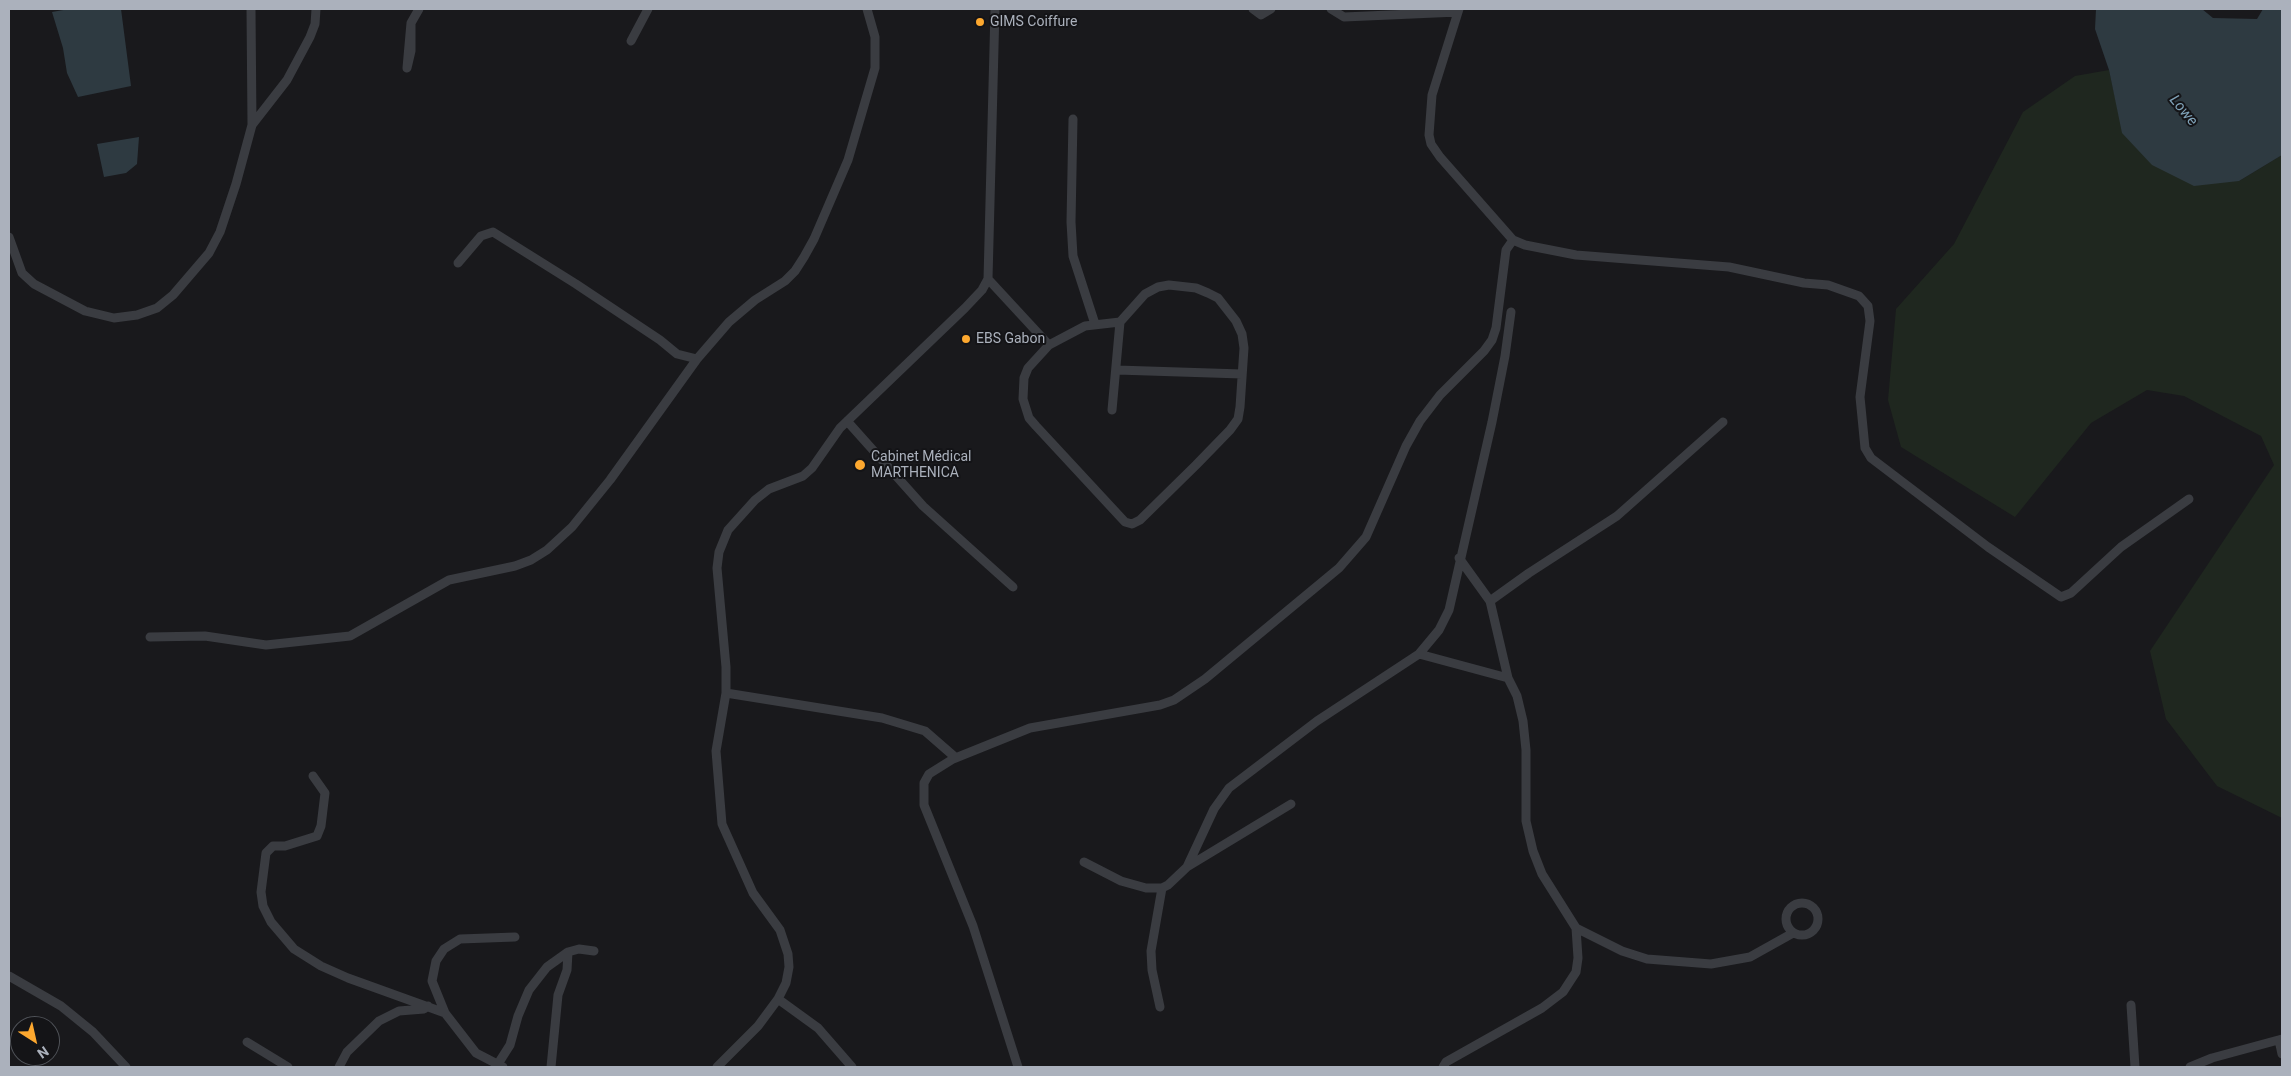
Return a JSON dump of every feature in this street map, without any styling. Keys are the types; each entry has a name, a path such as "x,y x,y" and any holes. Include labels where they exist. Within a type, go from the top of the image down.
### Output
{"street":[{"path":"9,237 22,273 34,284 57,298 85,311 114,318 150,311 174,295 209,253 229,208 252,125 251,9"},
{"path":"252,125 287,80 310,37 315,24 316,9"},
{"path":"411,23 419,9"},
{"path":"631,41 648,9"},
{"path":"150,637 205,636 266,645 350,636 449,580 498,571 531,560 562,537 627,459 697,360 741,311 795,271 814,239 848,160 875,68 875,37 867,9"},
{"path":"717,1067 758,1026 778,999 786,983 789,967 788,954 780,930 753,893 722,824 716,751 726,694 726,667 717,568 719,552 728,530 755,500 769,489 803,476 812,468 847,421 965,308 982,290 988,279 995,9"},
{"path":"1253,9 1261,15 1271,9"},
{"path":"1331,9 1344,17 1458,10 1434,88 1429,135 1431,144 1440,157 1513,240 1525,245 1576,255 1729,268 1804,283 1828,285 1859,296 1868,306 1870,321 1860,397 1865,448 1872,458 1980,542 2062,597 2071,594 2121,547 2189,499"},
{"path":"1073,119 1071,222 1073,256 1095,324"},
{"path":"458,263 481,236 493,232 576,284 660,340 677,354 697,360"},
{"path":"1018,1067 973,926 923,798 924,783 929,774 956,758 1030,728 1160,705 1174,700 1205,680 1339,568 1366,537 1406,446 1420,422 1440,395 1484,351 1492,340 1498,312 1506,250 1513,240"},
{"path":"988,279 1049,345"},
{"path":"1112,410 1120,322 1145,294 1158,287 1184,286 1208,292 1227,308 1242,334 1242,374 1238,419 1230,430 1136,523 1128,523 1113,511 1036,426 1024,407 1023,388 1028,368 1049,345 1066,334 1095,324 1120,322"},
{"path":"1084,862 1121,881 1146,888 1162,888 1178,878 1187,867 1214,809 1229,788 1317,721 1419,654 1446,619 1492,422 1505,356 1510,312"},
{"path":"1117,370 1242,374"},
{"path":"847,421 923,506 1013,587"},
{"path":"1490,601 1529,573 1617,516 1723,422"},
{"path":"1443,1067 1446,1062 1542,1008 1563,992 1576,972 1578,958 1576,928 1542,874 1533,851 1526,821 1526,750 1523,722 1517,696 1508,678 1490,601 1459,558"},
{"path":"1419,654 1508,678"},
{"path":"726,694 882,718 925,731 956,758"},
{"path":"313,776 325,793 321,826 317,836 268,849 262,873 261,892 263,906 271,922 294,950 348,978 445,1013"},
{"path":"1187,867 1291,804"},
{"path":"1160,1007 1152,970 1151,951 1162,888"},
{"path":"1576,928 1622,951 1647,959 1710,964 1750,958 1792,933"},
{"path":"515,937 460,939 451,943 436,961 432,981 436,996 445,1013 476,1053 498,1066 510,1045 518,1016 529,990 547,967 568,952 579,949 594,950"},
{"path":"551,1067 558,995 567,970 568,952"},
{"path":"9,976 61,1006 93,1032 126,1067"},
{"path":"339,1067 347,1052 379,1021 399,1011 424,1009 436,996"},
{"path":"778,999 818,1028 852,1067"},
{"path":"2131,1005 2135,1067"},
{"path":"2190,1067 2212,1058 2281,1039 2282,1054"},
{"path":"247,1042 288,1067"}],"shaded area":[{"path":"2109,70 2123,133 2239,181 2282,155 2282,818 2217,786 2166,719 2150,651 2274,465 2261,436 2184,396 2147,390 2091,423 2015,517 1901,447 1888,400 1896,309 1954,244 2023,112 2075,76"}],"water":[{"path":"69,9 121,9 131,86 78,97 67,73 63,48 52,12"},
{"name":"Lowe","path":"2096,9 2202,9 2213,18 2257,19 2263,9 2282,9 2282,155 2239,181 2194,186 2152,165 2122,133 2109,70 2095,29"},
{"path":"139,137 137,164 126,173 104,177 97,144"}],"place":[{"name":"GIMS Coiffure","path":"980,22"},
{"name":"EBS Gabon","path":"966,339"},
{"name":"Cabinet Médical MARTHENICA","path":"860,465"}]}
